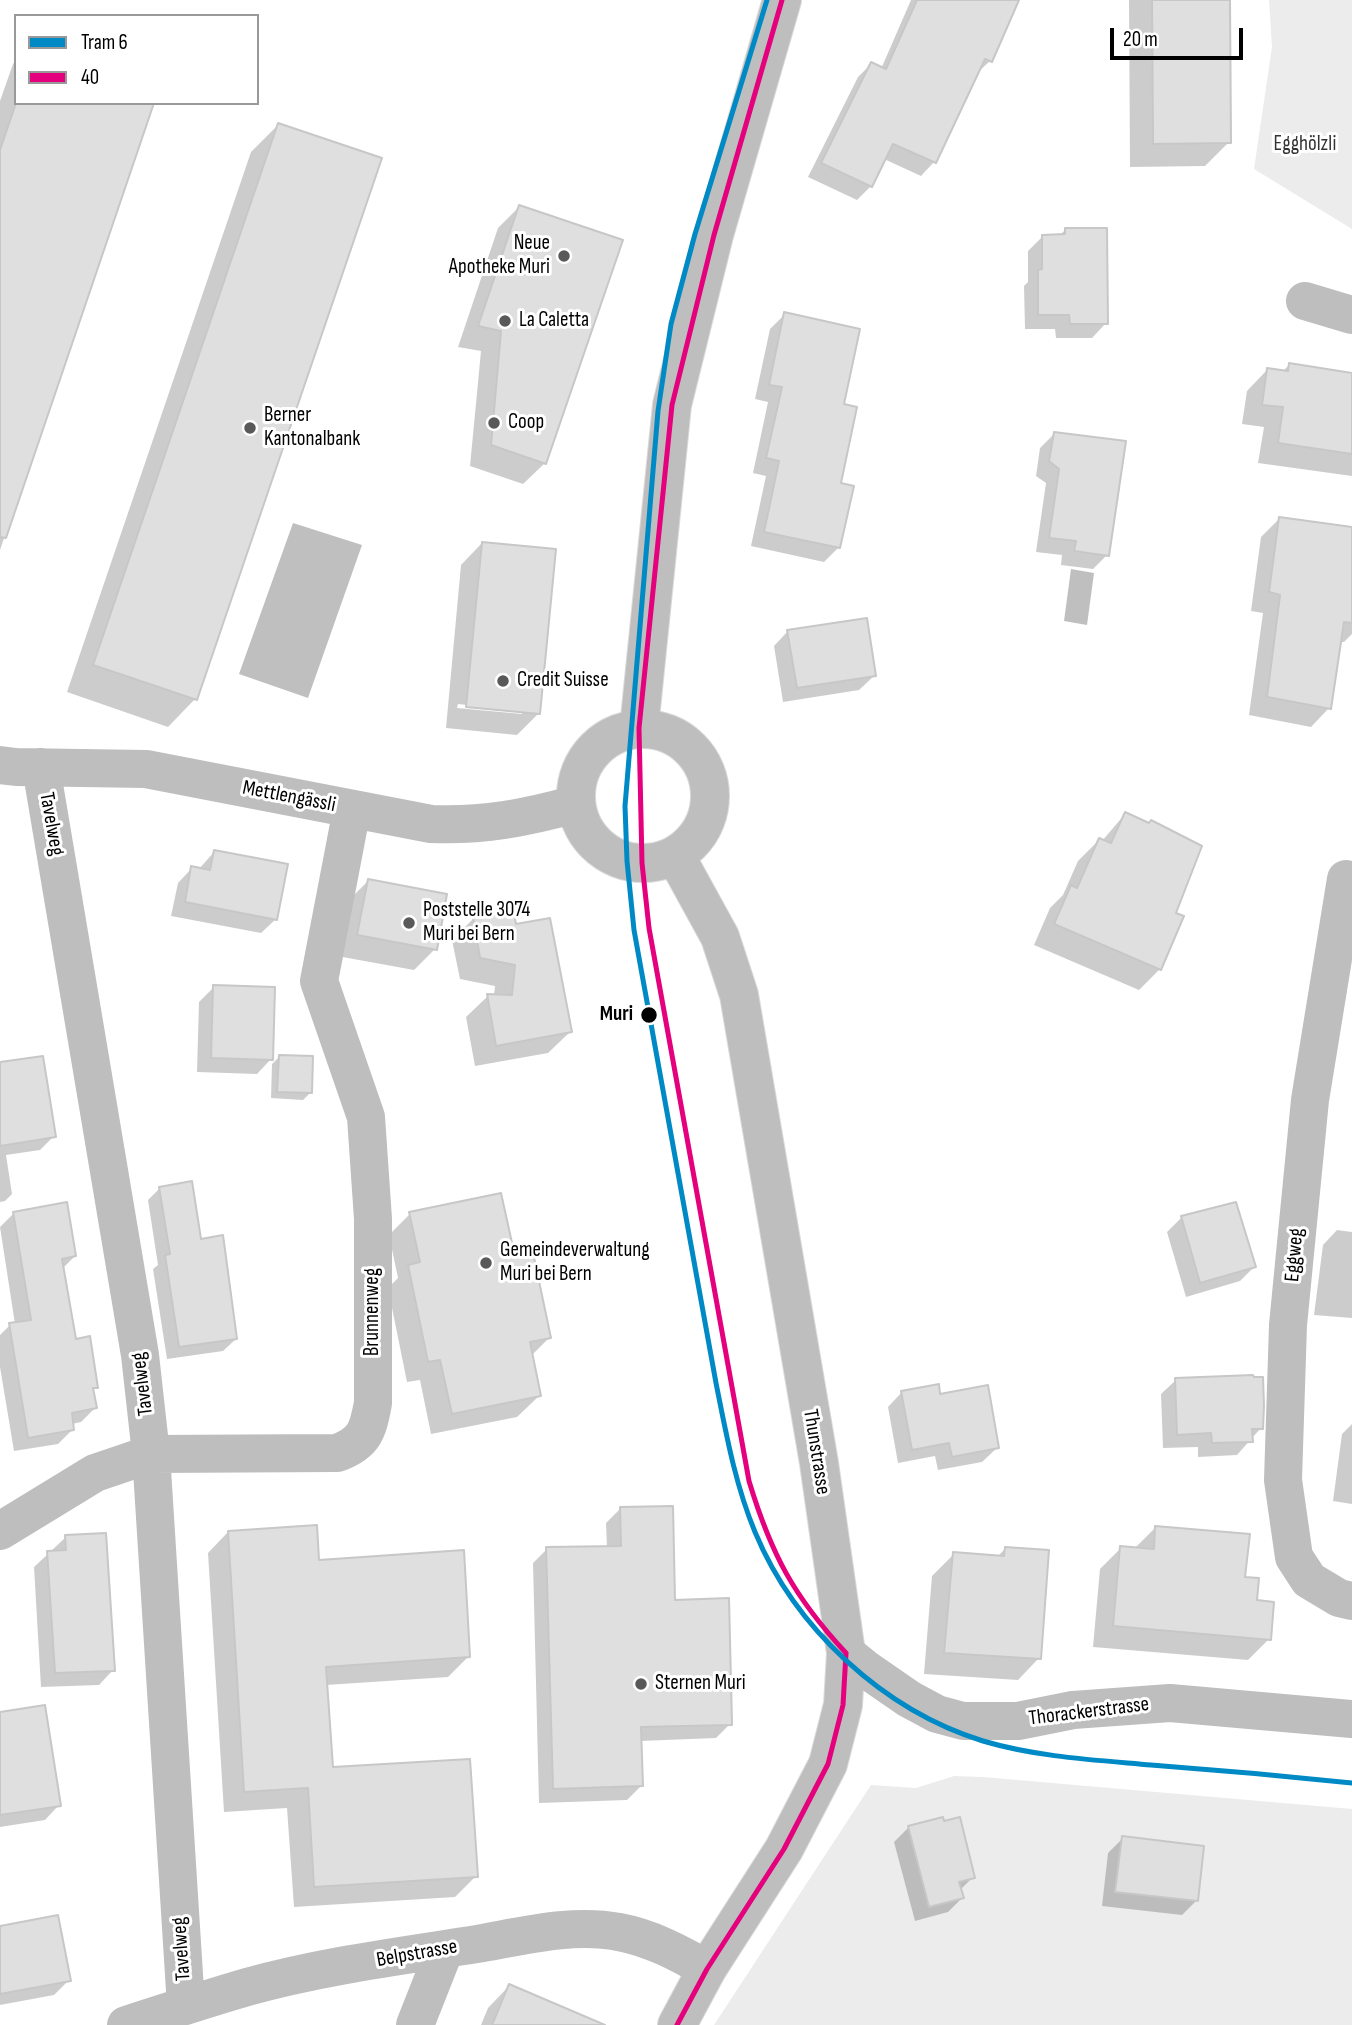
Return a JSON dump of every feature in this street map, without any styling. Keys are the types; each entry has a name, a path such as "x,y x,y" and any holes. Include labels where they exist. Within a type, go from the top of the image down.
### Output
{"street":[{"path":"639,728 673,405 713,235 782,0"},
{"path":"1305,302 1352,315"},
{"path":"653,727 680,739 694,752 705,768 710,786 710,806 705,824 693,842 676,855 662,861 642,863 627,862 604,851 585,831 576,804 580,771 589,755 600,743 615,734 639,728 653,727"},
{"name":"Mettlengässli","path":"0,765 146,769 431,824 462,825 508,821 576,804"},
{"name":"Tavelweg","path":"41,768 140,1355 151,1454 186,2006"},
{"name":"Brunnenweg","path":"0,1531 95,1473 151,1454 337,1453 358,1443 369,1424 373,1403 373,1219 366,1117 319,981 352,809"},
{"name":"Thunstrasse","path":"676,855 719,937 739,995 818,1463 846,1653 843,1705 828,1765 784,1849 707,1969 677,2025"},
{"name":"Eggweg","path":"1346,879 1310,1100 1288,1325 1283,1480 1294,1557 1308,1580 1339,1598 1352,1601"},
{"name":"Thorackerstrasse","path":"846,1653 909,1699 937,1714 963,1721 1018,1721 1073,1710 1170,1703 1352,1719"},
{"name":"Belpstrasse","path":"125,2025 263,1984 445,1949 580,1929 619,1932 670,1948 707,1969"},
{"path":"415,2025 445,1949"}],"green space":[{"name":"Egghölzli","path":"1269,0 1352,0 1352,229 1254,169 1272,47"},
{"path":"954,1776 1352,1809 1352,2025 714,2025 871,1785 916,1788"}],"shaded area":[{"path":"293,523 362,545 308,698 239,674"},
{"path":"1071,569 1094,573 1087,625 1064,621"}],"building":[{"path":"917,0 1019,0 992,62 985,59 936,163 893,144 872,187 821,163 871,62 886,69"},
{"path":"1152,0 1230,0 1231,143 1153,144"},
{"path":"15,105 153,105 6,538 0,537 0,150"},
{"path":"278,123 382,158 197,700 93,665"},
{"path":"519,205 623,240 546,464 491,445 501,331 478,326"},
{"path":"1065,228 1107,228 1108,324 1070,324 1069,315 1038,315 1038,270 1042,269 1042,235 1065,234"},
{"path":"784,312 860,329 844,404 857,407 841,483 854,486 840,548 764,532 779,461 766,458 782,387 769,385"},
{"path":"1289,363 1352,373 1352,454 1278,443 1283,407 1262,405 1267,368 1288,371"},
{"path":"1054,432 1126,441 1109,556 1074,551 1076,541 1049,538 1059,469 1049,461"},
{"path":"1279,517 1352,527 1352,623 1344,622 1331,709 1267,697 1280,595 1269,592"},
{"path":"482,542 556,549 540,714 466,707"},
{"path":"867,618 876,676 797,688 787,630"},
{"path":"1125,812 1149,823 1151,820 1202,846 1176,913 1184,916 1161,970 1054,924 1071,885 1077,888 1099,838 1111,843"},
{"path":"214,850 288,864 277,920 185,902 191,866 210,870"},
{"path":"368,879 447,894 437,950 357,935"},
{"path":"513,909 516,924 550,918 572,1032 496,1046 487,994 512,995 515,965 480,958 473,917"},
{"path":"213,985 275,987 273,1060 211,1058"},
{"path":"279,1055 313,1056 312,1093 277,1092"},
{"path":"43,1056 56,1137 0,1146 0,1062"},
{"path":"192,1181 201,1239 223,1235 237,1339 179,1347 165,1255 170,1254 159,1187"},
{"path":"501,1193 514,1252 532,1248 551,1338 530,1342 541,1396 452,1414 440,1360 428,1362 408,1265 420,1262 409,1212"},
{"path":"67,1202 76,1256 62,1259 76,1339 90,1336 98,1388 93,1388 97,1408 72,1413 74,1430 28,1438 9,1323 31,1320 13,1212"},
{"path":"1236,1202 1256,1267 1200,1283 1181,1216"},
{"path":"1253,1375 1263,1377 1264,1406 1263,1429 1252,1429 1253,1442 1212,1443 1211,1433 1177,1435 1175,1378"},
{"path":"939,1384 940,1394 988,1385 999,1448 952,1457 949,1443 912,1450 901,1391"},
{"name":"Sternen Muri","path":"673,1506 675,1600 729,1598 732,1725 641,1727 643,1786 553,1789 546,1547 621,1546 620,1507"},
{"path":"317,1525 319,1560 464,1550 470,1657 326,1667 333,1767 470,1759 478,1877 314,1887 308,1788 244,1792 228,1531"},
{"path":"1155,1526 1250,1534 1245,1577 1259,1578 1257,1600 1274,1602 1271,1640 1113,1626 1120,1546 1154,1549"},
{"path":"106,1533 115,1671 55,1673 47,1551 66,1550 65,1535"},
{"path":"1005,1547 1049,1550 1041,1659 944,1653 953,1552 1004,1556"},
{"path":"45,1705 61,1806 0,1815 0,1712"},
{"path":"943,1817 944,1821 960,1817 975,1878 959,1882 964,1898 929,1907 908,1826"},
{"path":"1122,1836 1204,1846 1198,1901 1115,1892"},
{"path":"58,1915 71,1981 0,1994 0,1926"},
{"path":"509,1984 605,2025 492,2025"}],"tram line":[{"name":"6","path":"767,0 695,234 671,324 658,411 625,806 634,930 716,1383 742,1496 772,1567 793,1601 818,1632 846,1661 877,1687 946,1727 983,1741 1045,1754 1352,1783"}],"transit line":[{"name":"40","path":"782,0 714,235 672,405 639,728 642,863 649,928 749,1481 766,1531 786,1573 812,1613 846,1653"},
{"name":"40","path":"677,2025 707,1969 784,1849 828,1764 843,1705 846,1653"}],"place":[{"name":"Neue Apotheke Muri","path":"564,256"},
{"name":"La Caletta","path":"505,321"},
{"name":"Coop","path":"494,423"},
{"name":"Berner Kantonalbank","path":"250,428"},
{"name":"Credit Suisse","path":"503,681"},
{"name":"Poststelle 3074 Muri bei Bern","path":"409,923"},
{"name":"Muri","path":"649,1015"},
{"name":"Gemeindeverwaltung Muri bei Bern","path":"486,1263"},
{"name":"Sternen Muri","path":"641,1684"}]}
